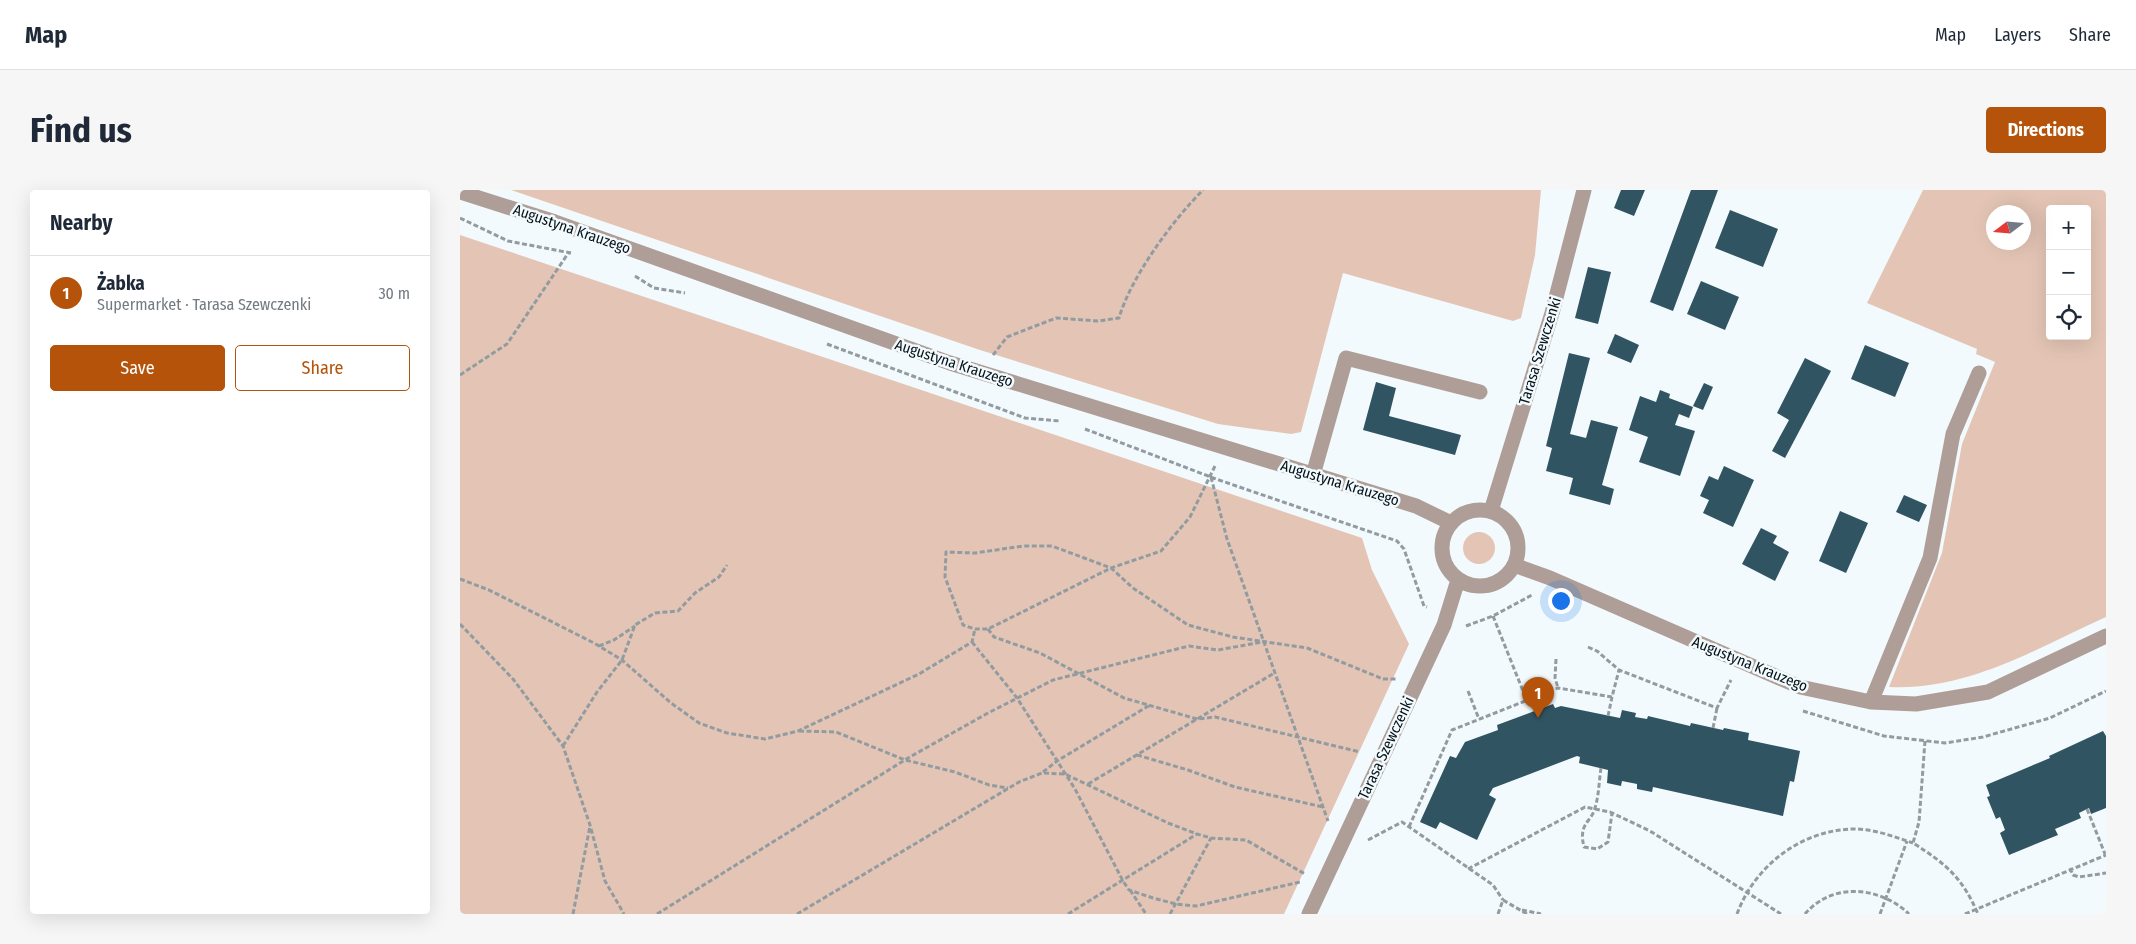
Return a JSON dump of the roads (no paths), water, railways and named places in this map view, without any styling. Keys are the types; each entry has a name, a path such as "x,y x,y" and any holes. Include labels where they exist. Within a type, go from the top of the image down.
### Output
{"street":[{"name":"Tarasa Szewczenki","path":"1491,511 1552,313 1584,190"},
{"name":"Augustyna Krauzego","path":"460,192 583,232 986,374 1416,506 1451,523"},
{"path":"1313,474 1346,358 1480,392"},
{"path":"1871,702 1930,558 1953,434 1979,373"},
{"path":"1469,511 1491,511 1503,517 1513,527 1518,539 1518,553 1514,565 1507,576 1496,583 1483,586 1470,585 1458,580 1449,570 1443,559 1442,546 1444,534 1459,515 1469,511"},
{"name":"Augustyna Krauzego","path":"1514,565 1550,578 1800,687 1871,702 1916,704 1988,692 2106,636"},
{"name":"Tarasa Szewczenki","path":"1309,914 1318,882 1337,853 1444,625 1458,580"}],"place":[{"name":"Żabka","path":"1538,718"}]}
